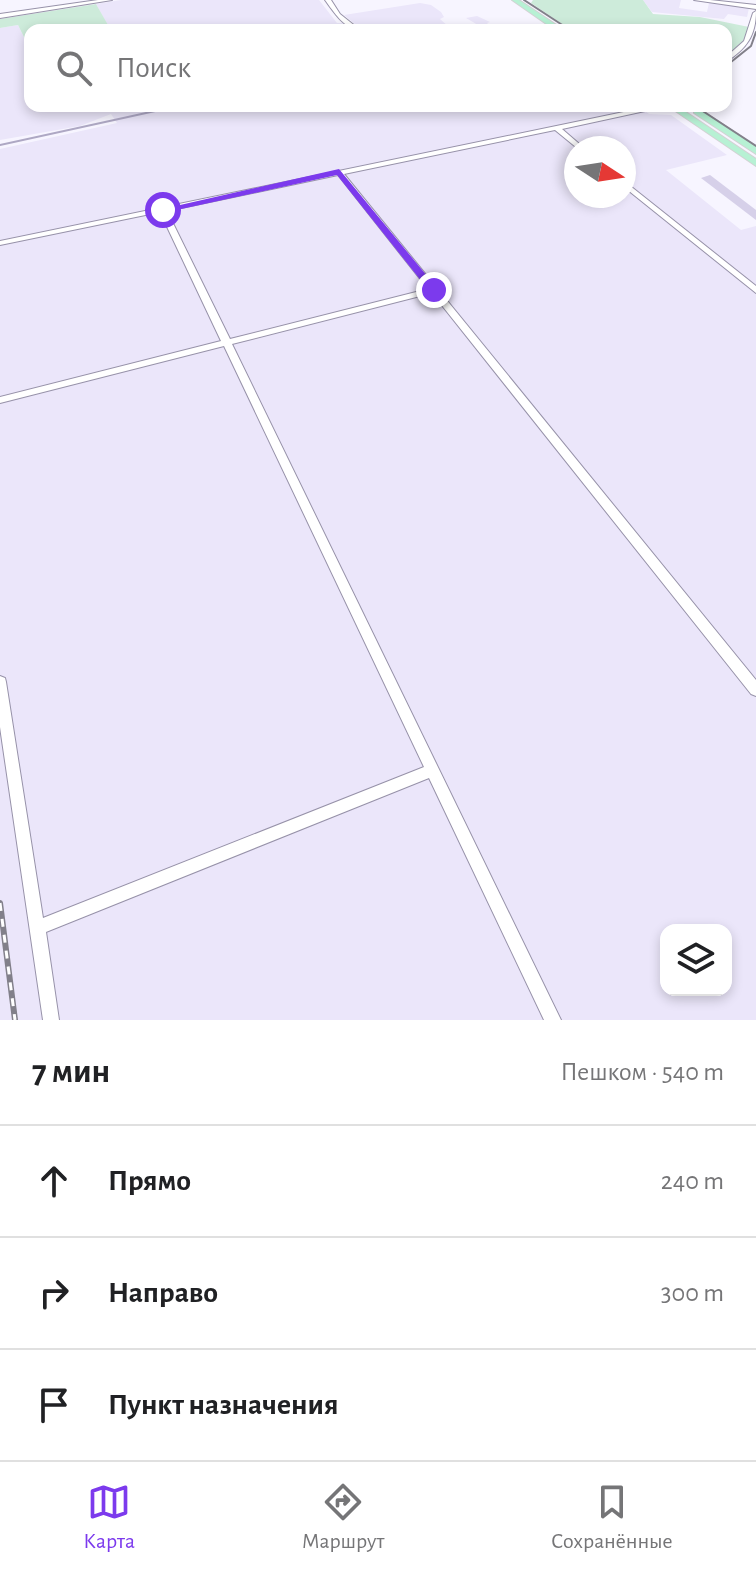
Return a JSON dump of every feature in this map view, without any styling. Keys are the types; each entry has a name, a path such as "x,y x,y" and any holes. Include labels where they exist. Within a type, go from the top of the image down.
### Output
{"main road":[{"path":"522,1 552,24"},
{"path":"681,112 756,163"},
{"path":"699,112 756,151"}],"street":[{"path":"0,16 109,0"},
{"path":"328,0 338,15 349,24"},
{"path":"697,0 756,10 747,42 732,55"},
{"path":"0,243 633,112"},
{"path":"557,128 567,136"},
{"path":"339,172 756,690"},
{"path":"636,193 756,290"},
{"path":"163,210 553,1020"},
{"path":"0,400 434,290"},
{"path":"0,682 51,1020"},
{"path":"37,928 432,770"}],"shaded area":[{"path":"121,0 319,0 337,23 345,24 107,24 96,4"},
{"path":"643,0 681,0 679,8 707,12 709,3 749,8 747,17 728,14 724,19 652,12"},
{"path":"420,3 431,5 441,12 444,17 440,19 446,24 355,24 344,15"},
{"path":"477,16 490,22 476,24 466,18"},
{"path":"18,25 24,37 24,112 646,112 671,115 727,155 666,170 741,230 756,226 756,1020 0,1020 0,149 117,123 111,114 80,126 0,140 0,28"}],"green space":[{"path":"533,0 643,0 653,14 700,17 749,27 743,41 732,51 732,24 562,24 531,3"},
{"path":"96,4 107,24 24,24 24,37 18,25 0,28 0,19"}],"building":[{"path":"710,175 756,210 756,220 701,178"}],"waterway":[{"path":"0,145 151,112"}],"tram line":[{"path":"524,0 561,24"},
{"path":"732,61 751,46 756,32"},
{"path":"704,112 756,146"}],"railway":[{"path":"0,903 15,1020"}],"route":[{"path":"163,210 339,172 434,290"}]}
